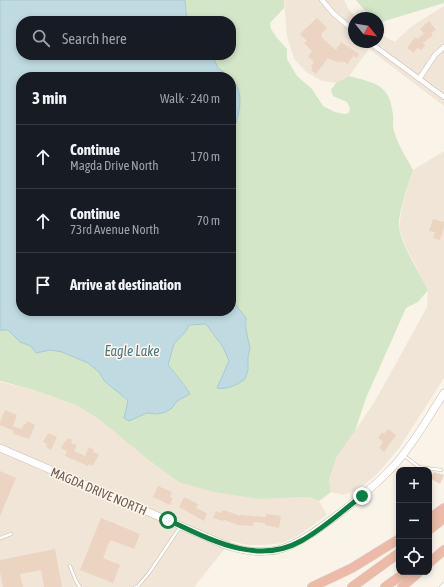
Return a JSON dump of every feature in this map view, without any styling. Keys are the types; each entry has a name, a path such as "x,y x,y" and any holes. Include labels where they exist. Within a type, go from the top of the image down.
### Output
{"highway":[{"path":"432,517 444,508"},
{"path":"432,528 444,518"},
{"path":"312,587 352,568 396,541"},
{"path":"432,553 444,544"},
{"path":"432,560 444,550"},
{"path":"352,587 396,555"},
{"path":"385,587 402,575"},
{"path":"402,587 416,575"}],"street":[{"path":"322,0 348,27"},
{"path":"419,79 435,56 444,47"},
{"path":"377,48 444,97"},
{"name":"MAGDA DRIVE NORTH","path":"0,448 231,547 259,552 279,550 290,547 312,535 382,479 414,441 444,393"}],"lane":[{"path":"402,455 419,467 441,470"},
{"path":"136,587 149,573 180,526"},
{"path":"0,538 11,534"},
{"path":"70,566 80,587"}],"shaded area":[{"path":"284,0 344,0 351,12 348,12 348,48 384,48 384,36 395,42 412,26 444,6 444,106 369,49 349,76 336,83 322,81 306,72 294,59 287,36"},
{"path":"444,151 444,378 399,448 377,474 359,489 344,495 331,492 329,480 337,456 375,401 427,307 428,290 406,247 399,227 402,207 413,170"},
{"path":"0,382 31,389 76,405 99,419 146,458 260,499 309,497 319,501 327,515 301,534 283,543 247,545 231,541 194,587 0,587"}],"green space":[{"path":"185,0 284,0 284,8 270,23 271,29 287,49 287,59 297,76 312,89 323,106 335,112 344,114 349,113 350,108 347,102 333,96 331,90 336,83 349,76 380,86 389,97 393,117 393,127 402,151 413,170 401,208 399,228 408,252 428,290 418,302 406,308 366,398 355,431 337,456 329,480 331,492 319,501 309,497 260,499 214,492 179,482 146,458 99,419 76,405 31,389 0,381 0,330 8,330 20,342 31,346 36,353 50,350 62,352 88,363 99,372 105,383 118,392 128,402 124,418 129,421 147,413 157,414 172,408 177,401 190,394 185,385 168,365 174,344 186,331 189,325 206,324 223,347 229,361 220,382 245,379 248,370 250,348 246,330 247,322 236,306 236,120 239,111 236,96 236,72 223,72 218,68 214,60 236,60 236,16 187,16"},
{"path":"356,0 444,0 444,3 384,21 384,12 366,12"}],"water":[{"name":"Eagle Lake","path":"0,0 185,0 187,16 16,16 16,60 214,60 218,68 223,72 16,72 16,316 236,316 236,305 246,318 246,330 250,348 248,370 245,379 228,388 217,388 229,361 223,347 206,324 189,325 186,331 174,344 168,365 190,394 177,401 172,408 166,412 157,414 147,413 129,421 124,418 128,401 105,382 99,372 88,363 62,352 50,350 36,353 31,346 20,342 8,330 0,330"},
{"path":"236,84 240,99 236,122"}],"building":[{"path":"317,18 327,28 321,34 321,37 336,50 341,42 359,54 357,58 353,56 348,64 343,61 342,63 339,61 338,63 328,58 316,74 311,70 313,68 311,66 314,62 308,57 312,51 304,43 307,41 300,34"},
{"path":"429,21 436,30 431,33 433,35 423,43 425,45 421,50 417,48 414,53 407,48 415,37 417,39 424,34 420,29"},
{"path":"433,219 444,222 440,240 433,238 435,232 429,231"},
{"path":"5,410 17,415 13,426 22,429 27,421 35,425 29,439 13,434 14,431 0,425"},
{"path":"388,429 396,435 384,452 379,448 383,442 378,438 382,432 384,434"},
{"path":"48,433 57,437 51,450 46,447 47,444 43,442"},
{"path":"68,438 72,440 71,443 77,445 74,451 85,456 89,447 94,450 93,452 99,454 93,466 89,464 88,466 65,456 67,451 61,448"},
{"path":"0,471 16,478 0,516"},
{"path":"434,472 444,475 440,484 432,479"},
{"path":"158,486 172,492 170,497 173,498 170,505 153,497"},
{"path":"184,497 198,504 196,508 207,513 204,521 179,507"},
{"path":"224,510 240,516 266,517 266,514 281,516 279,528 265,525 265,523 254,522 253,526 238,525 213,518 216,511 221,513"},
{"path":"101,518 140,534 134,549 110,540 103,558 120,565 113,583 80,570"},
{"path":"55,549 62,587 44,587 41,570 20,574 23,587 3,587 0,572 0,560"}],"route":[{"path":"168,520 236,549 259,552 279,550 290,547 312,535 362,496"}]}
